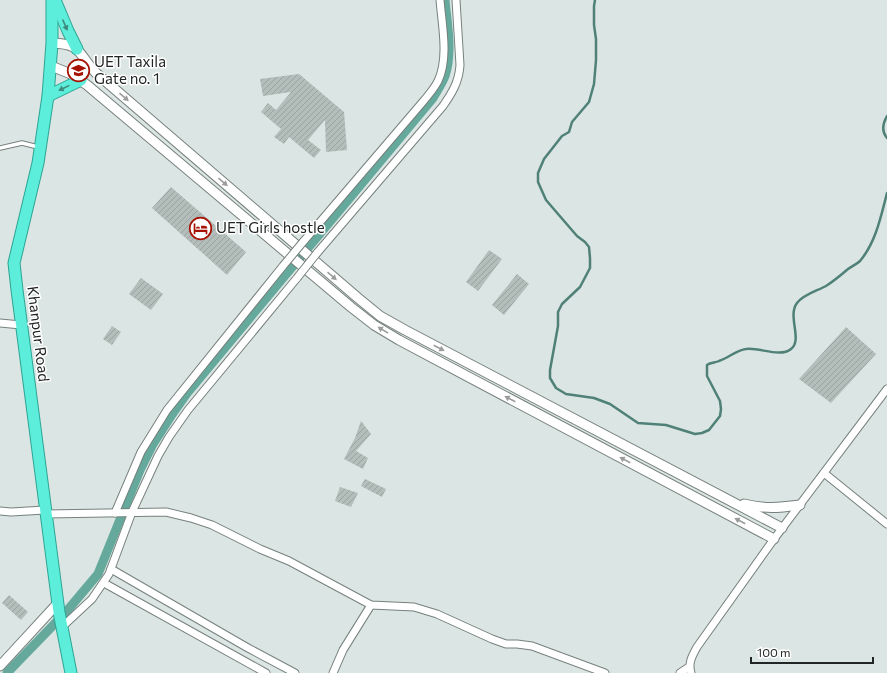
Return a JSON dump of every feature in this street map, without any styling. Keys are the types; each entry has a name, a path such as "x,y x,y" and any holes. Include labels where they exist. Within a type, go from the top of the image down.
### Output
{"highway":[{"name":"Khanpur Road","path":"53,0 52,43 48,96 41,148 14,263 60,616 71,673"},
{"path":"53,0 77,49"},
{"path":"48,96 81,80"}],"street":[{"path":"117,513 141,452 167,410 283,266 422,104 438,82 444,59 440,0"},
{"path":"0,666 60,616 92,599 112,569 130,512 158,456 188,410 317,253 443,106 453,90 459,75 460,65 456,0"},
{"path":"52,43 71,45 77,49 96,73 380,316 782,528"},
{"path":"71,74 79,67 84,59"},
{"path":"50,66 71,74 81,80 374,325 399,340 774,539"},
{"path":"0,323 21,325"},
{"path":"680,673 690,670 691,658 697,647 782,528 887,389"},
{"path":"824,473 887,524"},
{"path":"733,502 760,508 777,508 800,505"},
{"path":"0,511 117,513 166,512 212,525 260,549 289,561 371,605 414,607 437,614 506,644 532,646 605,673"},
{"path":"112,569 248,648 295,673"},
{"path":"104,583 266,673"},
{"path":"333,673 343,650 371,605"}],"lane":[{"path":"0,148 22,143 41,148"}],"building":[{"path":"299,74 344,112 347,150 326,152 325,120 308,140 321,150 314,158 289,137 284,144 274,137 281,129 261,112 268,103 276,110 291,92 263,96 260,79"},
{"path":"171,187 246,252 227,275 152,208"},
{"path":"489,250 502,259 478,291 466,282"},
{"path":"517,274 529,284 504,315 492,305"},
{"path":"141,278 163,294 151,310 129,294"},
{"path":"112,326 121,332 112,345 103,339"},
{"path":"846,327 876,354 831,403 799,379"},
{"path":"361,421 371,434 356,451 368,458 363,469 344,459 355,438"},
{"path":"365,479 386,489 382,497 361,486"},
{"path":"340,487 358,493 351,507 335,501"},
{"path":"9,595 28,612 21,620 2,603"}],"waterway":[{"path":"7,673 66,612 98,574 140,470 153,444 188,392 433,98 445,76 449,57 449,38 445,0"},
{"path":"595,0 594,25 596,60 594,84 589,102 572,122 569,132 562,136 544,159 538,173 538,182 546,200 577,236 589,247 590,258 590,268 580,287 562,304 558,312 558,326 550,370 550,378 556,388 566,394 594,398 610,404 638,423 666,425 695,434 709,430 720,416 721,409 720,401 707,376 707,365 718,362 746,349 781,353 791,349 796,340 794,308 797,303 807,295 829,284 860,261 866,254 880,220 887,193"},
{"path":"887,116 883,127 887,138"}],"place":[{"name":"UET Taxila Gate no. 1","path":"79,71"},
{"name":"UET Girls hostle","path":"200,228"}]}
